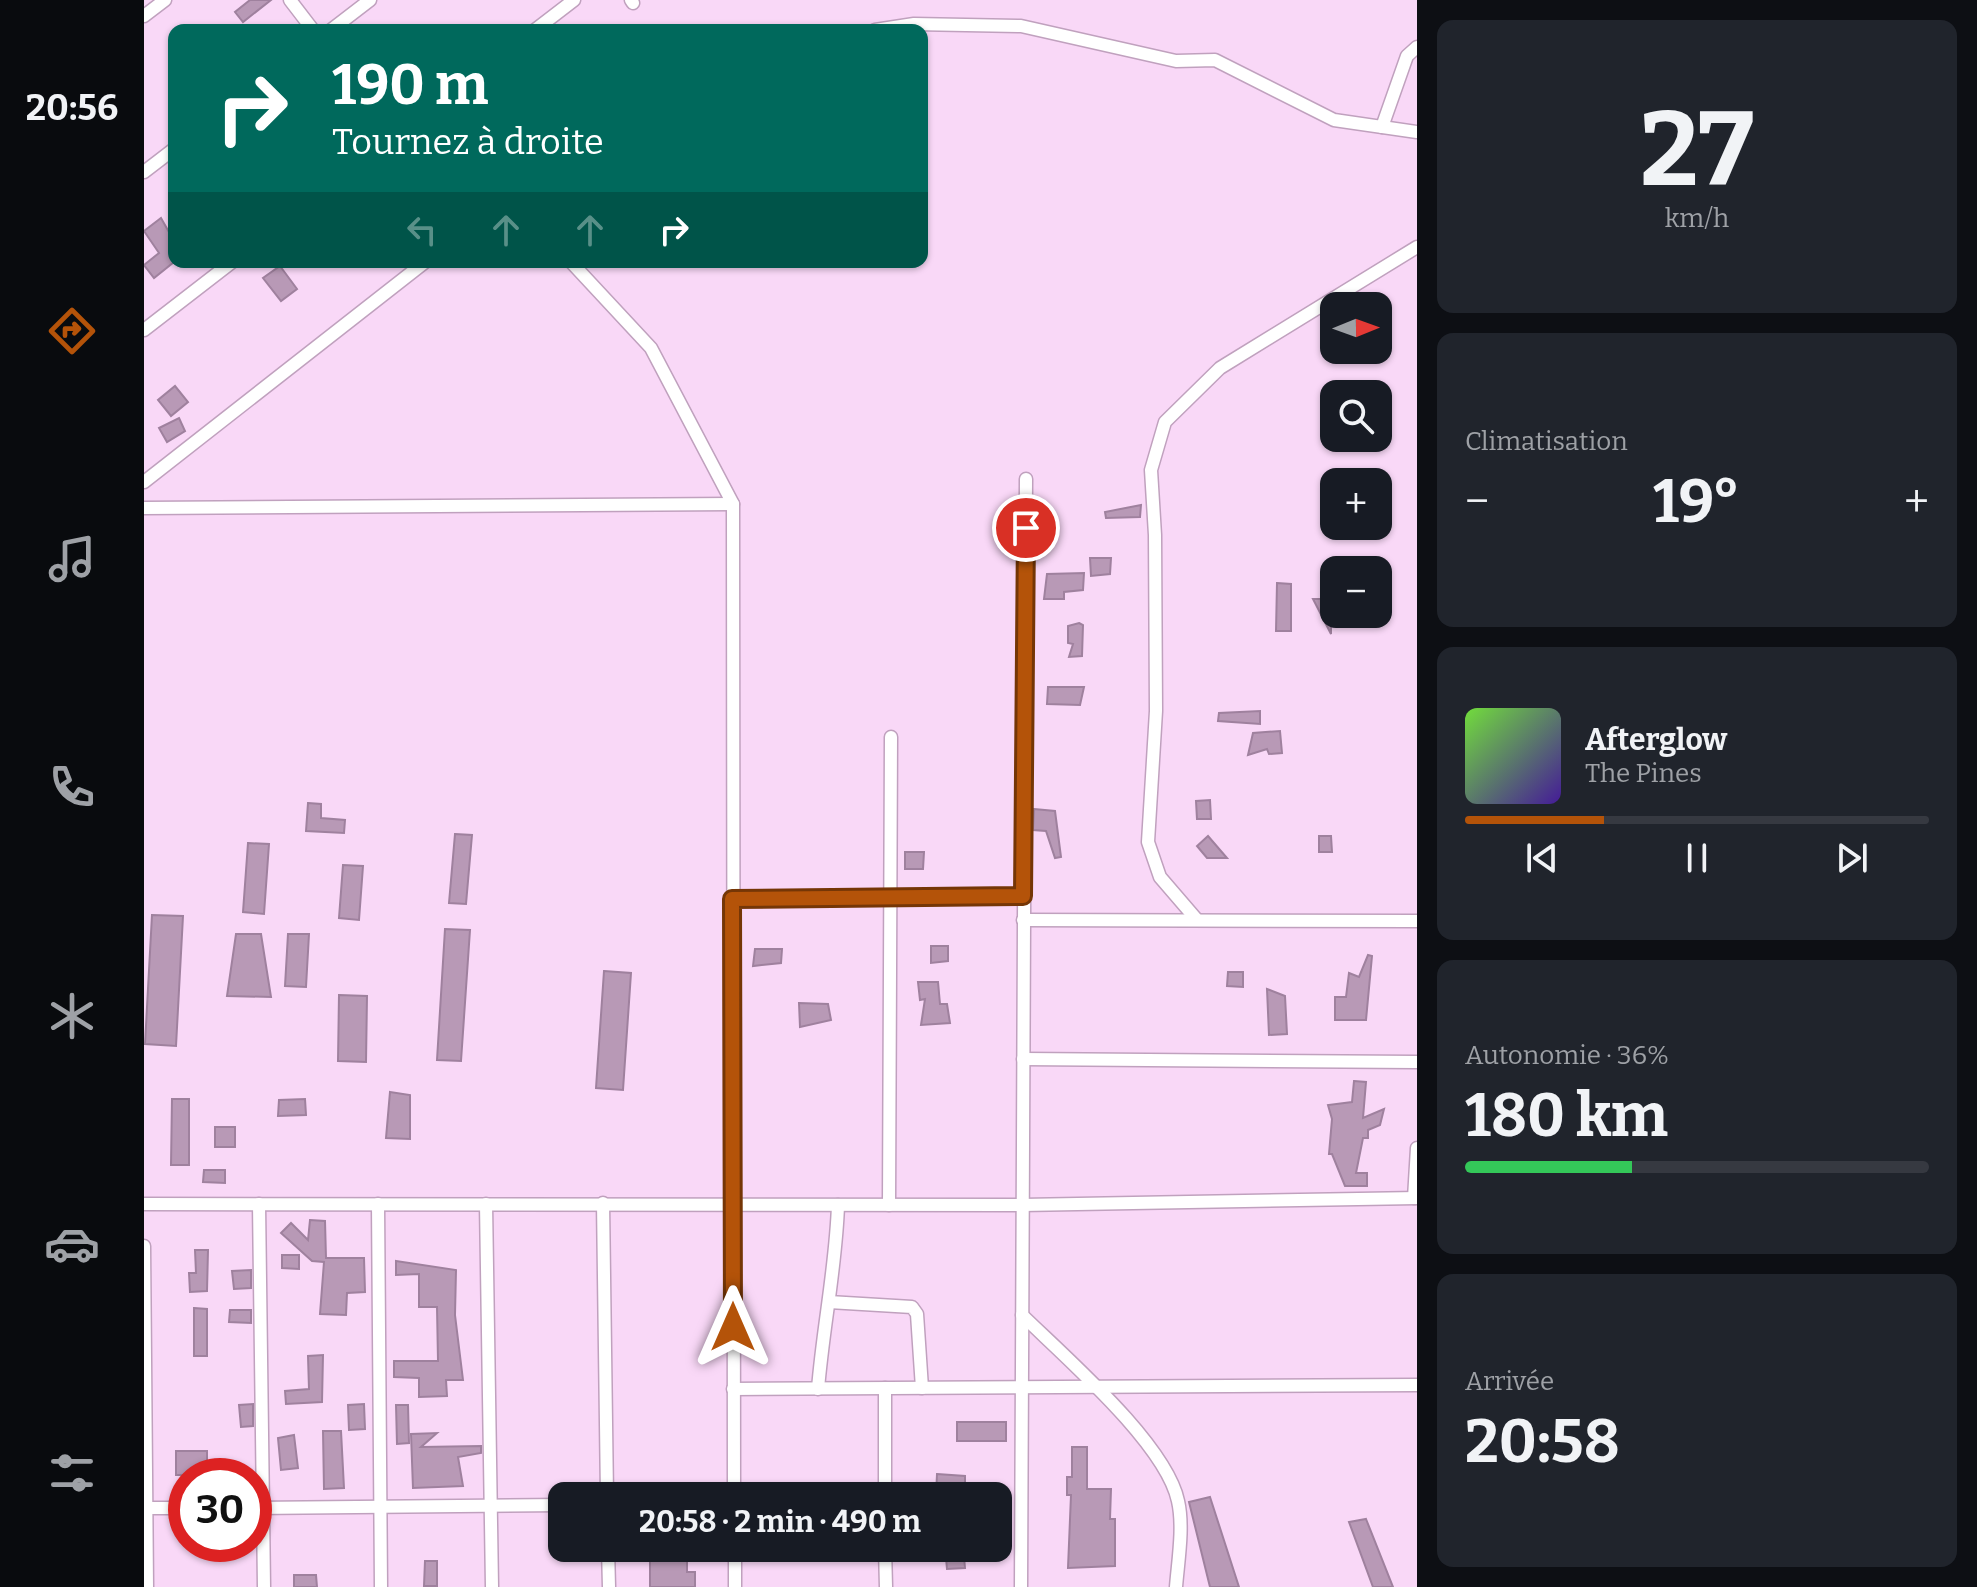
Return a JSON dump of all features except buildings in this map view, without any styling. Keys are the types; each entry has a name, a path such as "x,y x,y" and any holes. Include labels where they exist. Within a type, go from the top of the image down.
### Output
{"street":[{"path":"144,16 165,0"},
{"path":"290,0 308,24"},
{"path":"339,24 370,0"},
{"path":"543,24 574,0"},
{"path":"928,24 1021,26 1176,61 1215,60 1334,120 1417,132"},
{"path":"1382,127 1407,56 1417,47"},
{"path":"144,172 168,154"},
{"path":"1197,920 1160,877 1148,842 1156,711 1155,535 1151,470 1165,422 1220,368 1417,247"},
{"path":"144,330 224,268"},
{"path":"144,482 417,268"},
{"path":"577,268 651,348 733,504 734,1482"},
{"path":"1021,1587 1026,479"},
{"path":"144,508 733,504"},
{"path":"889,1205 891,737"},
{"path":"732,899 1023,896"},
{"path":"1023,920 1417,921"},
{"path":"1023,1059 1417,1062"},
{"path":"144,1204 1022,1205 1416,1198 1417,1148"},
{"path":"603,1203 607,1482"},
{"path":"259,1204 259,1458"},
{"path":"378,1204 381,1587"},
{"path":"486,1204 492,1587"},
{"path":"818,1389 836,1263 838,1205"},
{"path":"144,1246 147,1587"},
{"path":"829,1302 912,1307 917,1314 922,1388"},
{"path":"1022,1315 1096,1387 1157,1457 1178,1501 1176,1587"},
{"path":"733,1389 1417,1385"},
{"path":"885,1388 885,1482"},
{"path":"272,1508 548,1505"},
{"path":"145,1508 168,1508"},
{"path":"262,1562 264,1587"},
{"path":"608,1562 609,1587"},
{"path":"735,1562 735,1587"},
{"path":"885,1562 886,1587"}],"route":[{"path":"733,1327 732,899 1023,896 1026,528"}]}
